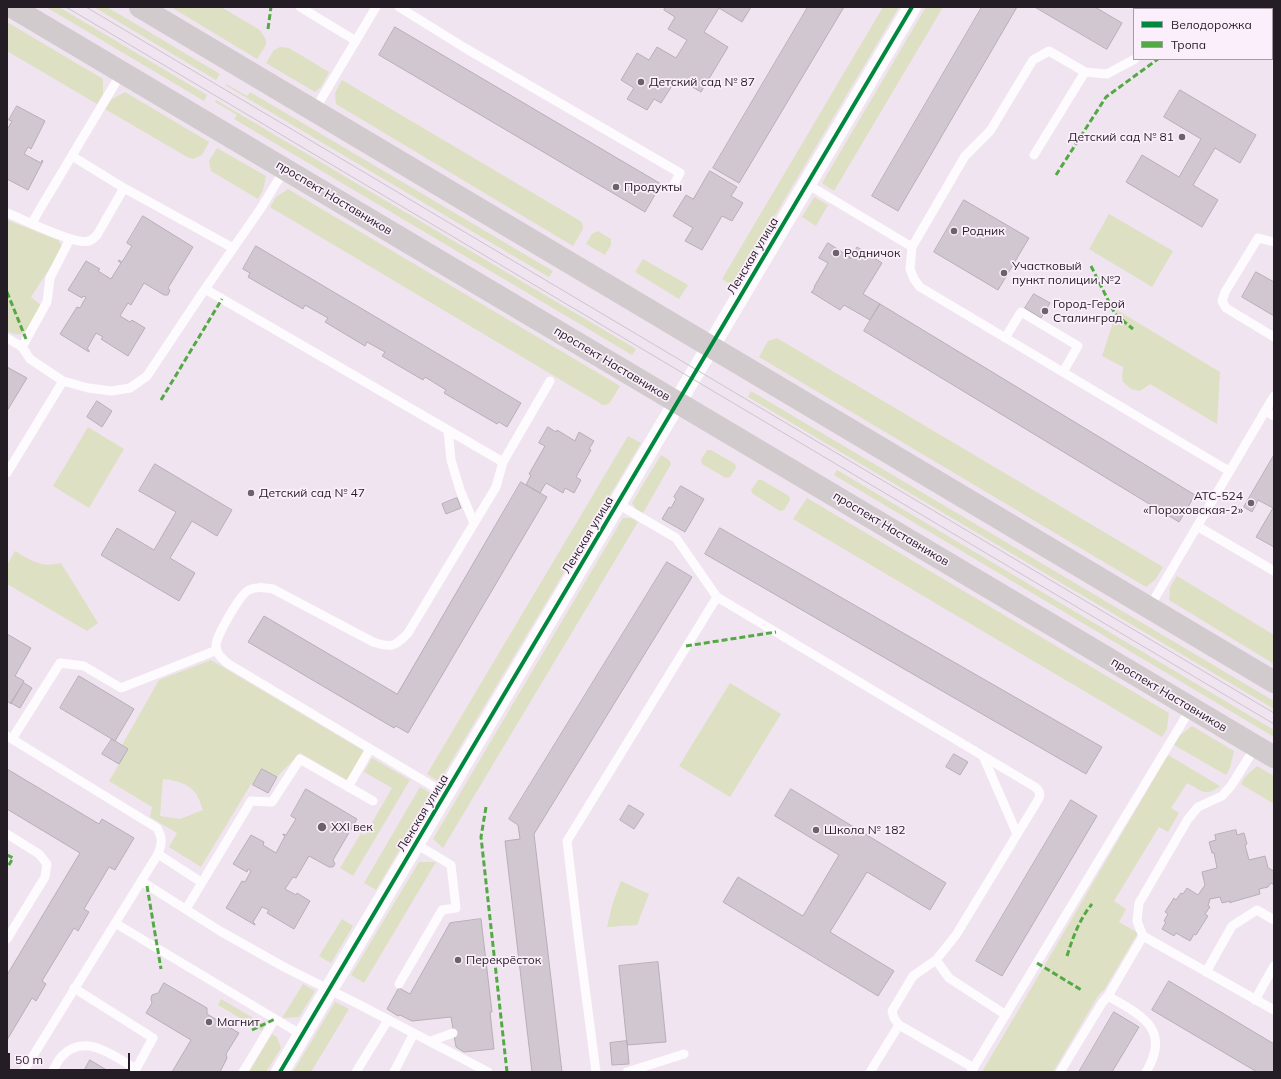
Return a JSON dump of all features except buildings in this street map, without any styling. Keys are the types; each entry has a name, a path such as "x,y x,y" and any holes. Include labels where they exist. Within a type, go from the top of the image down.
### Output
{"main road":[{"name":"проспект Наставников","path":"12,7 1274,757"},
{"path":"140,7 1274,682"}],"street":[{"name":"Ленская улица","path":"280,1072 912,7"}],"lane":[{"path":"300,7 356,41"},
{"path":"314,111 376,7"},
{"path":"399,7 466,48 680,172 672,188"},
{"path":"1133,60 1107,74 1085,72 1049,51 1033,60 990,131 965,156 912,247 910,269 914,279 920,287 1229,471"},
{"path":"32,223 122,72"},
{"path":"1034,155 1085,72"},
{"path":"72,156 124,188 233,248"},
{"path":"7,338 22,347 30,358 63,381 88,388 112,391 130,388 146,376 261,208 285,169"},
{"path":"807,184 912,247"},
{"path":"7,213 70,239 82,242 90,241 97,235 124,188"},
{"path":"1274,242 1258,238 1225,292 1222,301 1226,308 1274,337"},
{"path":"22,347 47,302 50,278 70,239"},
{"path":"205,288 503,462"},
{"path":"1005,338 1021,312 1078,346 1063,372"},
{"path":"7,473 63,381"},
{"path":"446,794 227,663 220,656 217,650 218,637 237,603 247,590 259,587 273,590 373,642 384,646 398,644 408,633 496,487 503,462 550,381"},
{"path":"1149,608 1274,396"},
{"path":"1265,410 1274,416"},
{"path":"448,430 451,460 460,490 474,523"},
{"path":"618,504 676,538 717,597 1039,790 1040,795 1038,800 956,935 936,960 913,976 892,1010 894,1018 899,1025 972,1070 1191,708"},
{"path":"1197,526 1274,570"},
{"path":"596,1072 567,841 717,597"},
{"path":"23,1072 158,854 162,844 162,835 157,828 10,738 60,663 84,666 121,688 217,650"},
{"path":"1256,746 1231,786 1222,796 1198,807 1188,819 1139,903 1137,921 1143,936 1274,1010"},
{"path":"348,787 370,749"},
{"path":"983,756 1017,834"},
{"path":"186,909 251,801 272,802 300,759 373,802"},
{"path":"7,834 39,854 47,864 45,877 7,939"},
{"path":"399,984 442,910 456,908 451,865 416,844"},
{"path":"158,854 201,882"},
{"path":"141,881 271,960 488,1072"},
{"path":"1206,972 1232,926 1257,910 1274,920"},
{"path":"115,923 302,1035"},
{"path":"1060,1072 1102,1003 1108,996 1143,936"},
{"path":"936,960 949,978 1006,1015"},
{"path":"1255,1000 1274,966"},
{"path":"52,1072 62,1056 74,1047 86,1045 99,1047 136,1069 153,1038 74,988"},
{"path":"1108,996 1137,1013 1149,1024 1155,1038 1155,1053 1146,1072"},
{"path":"243,1072 275,1019"},
{"path":"356,1072 388,1020"},
{"path":"870,1072 899,1025"},
{"path":"394,1072 414,1033"},
{"path":"431,1042 453,1033"},
{"path":"627,1072 684,1054"}],"green space":[{"path":"46,7 59,7 207,95 204,101"},
{"path":"94,7 107,7 220,74 216,80"},
{"path":"171,7 221,7 260,30 266,40 266,45 257,59"},
{"path":"883,7 899,7 733,286 722,279"},
{"path":"926,7 943,7 834,191 822,183"},
{"path":"7,22 103,79 103,94 97,104 7,51"},
{"path":"280,47 289,48 329,72 321,87 315,92 266,63 274,50"},
{"path":"342,80 582,222 583,229 573,246 336,104 335,93"},
{"path":"226,84 247,96 250,92 553,271 549,277 225,85"},
{"path":"125,92 209,142 202,155 193,159 187,157 105,109 112,99"},
{"path":"216,100 636,349 632,355 234,119 237,115 215,102"},
{"path":"217,148 266,176 263,190 258,199 211,171 209,161"},
{"path":"288,189 620,386 609,404 603,405 270,207 276,197"},
{"path":"814,197 828,205 816,226 802,217"},
{"path":"1109,214 1173,251 1152,287 1089,249"},
{"path":"7,220 58,240 62,249 31,297 41,305 29,328 20,334 14,334 7,331"},
{"path":"598,231 611,239 611,245 605,255 586,244 592,234"},
{"path":"643,259 688,285 679,299 635,272"},
{"path":"1117,310 1220,372 1217,424 1150,384 1140,391 1131,389 1123,382 1123,367 1102,356"},
{"path":"777,338 1163,567 1155,580 1146,587 759,357 768,341"},
{"path":"751,391 1274,701 1274,709 748,397"},
{"path":"88,427 124,449 89,508 53,486"},
{"path":"628,436 641,443 439,782 427,774"},
{"path":"707,450 711,450 735,464 736,468 730,477 726,478 702,464 701,460"},
{"path":"661,455 669,460 671,464 643,513 636,509 632,503"},
{"path":"837,470 1274,730 1274,737 834,475"},
{"path":"758,480 762,480 789,496 790,500 784,510 780,511 753,494 751,490"},
{"path":"807,498 1169,713 1167,729 1162,737 793,519"},
{"path":"623,518 631,518 638,522 443,848 433,839"},
{"path":"15,551 37,563 48,565 61,563 98,623 87,631 7,584 7,565"},
{"path":"1177,576 1274,635 1274,664 1169,600 1170,587"},
{"path":"211,660 364,751 347,780 300,753 277,777 262,769 253,785 251,784 201,867 169,847 177,833 150,817 152,807 109,781 128,749 122,745 159,680","holes":["163,779 182,783 191,788 197,795 203,810 180,819 160,816"]},
{"path":"730,683 781,714 730,797 679,766"},
{"path":"1192,726 1234,751 1230,768 1226,775 1174,745 1179,736"},
{"path":"1168,755 1220,786 1210,792 1203,792 1187,783 1171,808 1179,813 1168,832 1159,827 1114,901 1126,909 1119,922 1138,933 1104,990 1098,996 1053,1072 982,1072"},
{"path":"372,758 410,780 353,876 340,868 361,833 365,835 392,788 364,772"},
{"path":"1257,766 1274,776 1274,804 1241,784 1244,778"},
{"path":"420,787 432,794 376,890 364,883"},
{"path":"419,862 436,862 364,983 351,975"},
{"path":"621,881 649,894 637,925 607,927 613,902"},
{"path":"342,919 353,926 331,963 319,956"},
{"path":"303,984 315,991 299,1017 282,1018"},
{"path":"221,999 265,1025 262,1031 218,1005"},
{"path":"335,1002 349,1009 311,1072 293,1072"},
{"path":"272,1034 277,1037 281,1048 266,1072 249,1072"}],"tram line":[{"path":"66,7 1274,724"},
{"path":"86,7 1274,713"}],"marked path":[{"path":"268,29 271,7"},
{"path":"1056,175 1106,97 1157,60"},
{"path":"1091,266 1115,314 1133,329"},
{"path":"7,292 26,339"},
{"path":"161,400 222,299"},
{"path":"686,646 776,632"},
{"path":"486,807 481,837 507,1072"},
{"path":"7,855 13,858 7,868"},
{"path":"147,886 161,969"},
{"path":"1067,956 1083,916 1092,904"},
{"path":"1037,963 1083,991"},
{"path":"252,1030 275,1019"}],"cycle path":[{"path":"280,1072 912,7"}],"place":[{"name":"Детский сад № 87","path":"641,82"},
{"name":"Детский сад № 81","path":"1182,137"},
{"name":"Продукты","path":"616,187"},
{"name":"Родник","path":"954,231"},
{"name":"Родничок","path":"836,253"},
{"name":"Участковый пункт полиции №2","path":"1004,273"},
{"name":"Город-Герой Сталинград","path":"1045,311"},
{"name":"Детский сад № 47","path":"251,493"},
{"name":"АТС-524 «Пороховская-2»","path":"1251,503"},
{"name":"XXI век","path":"322,827"},
{"name":"Школа № 182","path":"816,830"},
{"name":"Перекрёсток","path":"458,960"},
{"name":"Магнит","path":"209,1022"}]}
